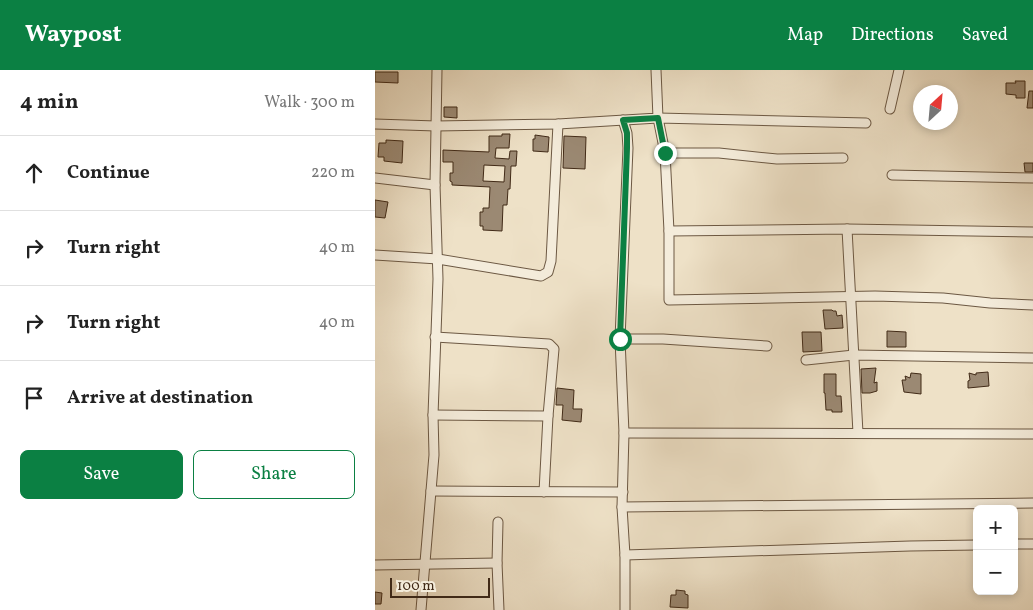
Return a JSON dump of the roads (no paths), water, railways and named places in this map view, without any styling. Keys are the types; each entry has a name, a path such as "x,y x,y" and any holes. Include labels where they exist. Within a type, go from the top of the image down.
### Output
{"street":[{"path":"421,610 433,455 438,279 435,185 437,70"},
{"path":"656,70 658,118 665,153 669,231 669,300 851,296 943,298 1033,305"},
{"path":"890,109 899,70"},
{"path":"375,124 436,126 558,124 658,118 866,123"},
{"path":"623,120 627,133 620,339 625,610"},
{"path":"375,255 438,259 541,276 548,272 551,261 558,124"},
{"path":"665,153 719,153 777,159 843,158"},
{"path":"892,175 1033,178"},
{"path":"375,178 435,185"},
{"path":"669,231 847,229 1033,232"},
{"path":"847,229 858,433"},
{"path":"435,336 549,344 554,349 544,492"},
{"path":"620,339 663,339 767,346"},
{"path":"805,360 854,355 1033,358"},
{"path":"433,415 548,416"},
{"path":"623,433 1033,434"},
{"path":"431,491 623,492"},
{"path":"622,507 1033,503"},
{"path":"498,522 499,610"},
{"path":"1018,544 1033,544"},
{"path":"625,556 973,545"},
{"path":"375,565 497,563"}]}
